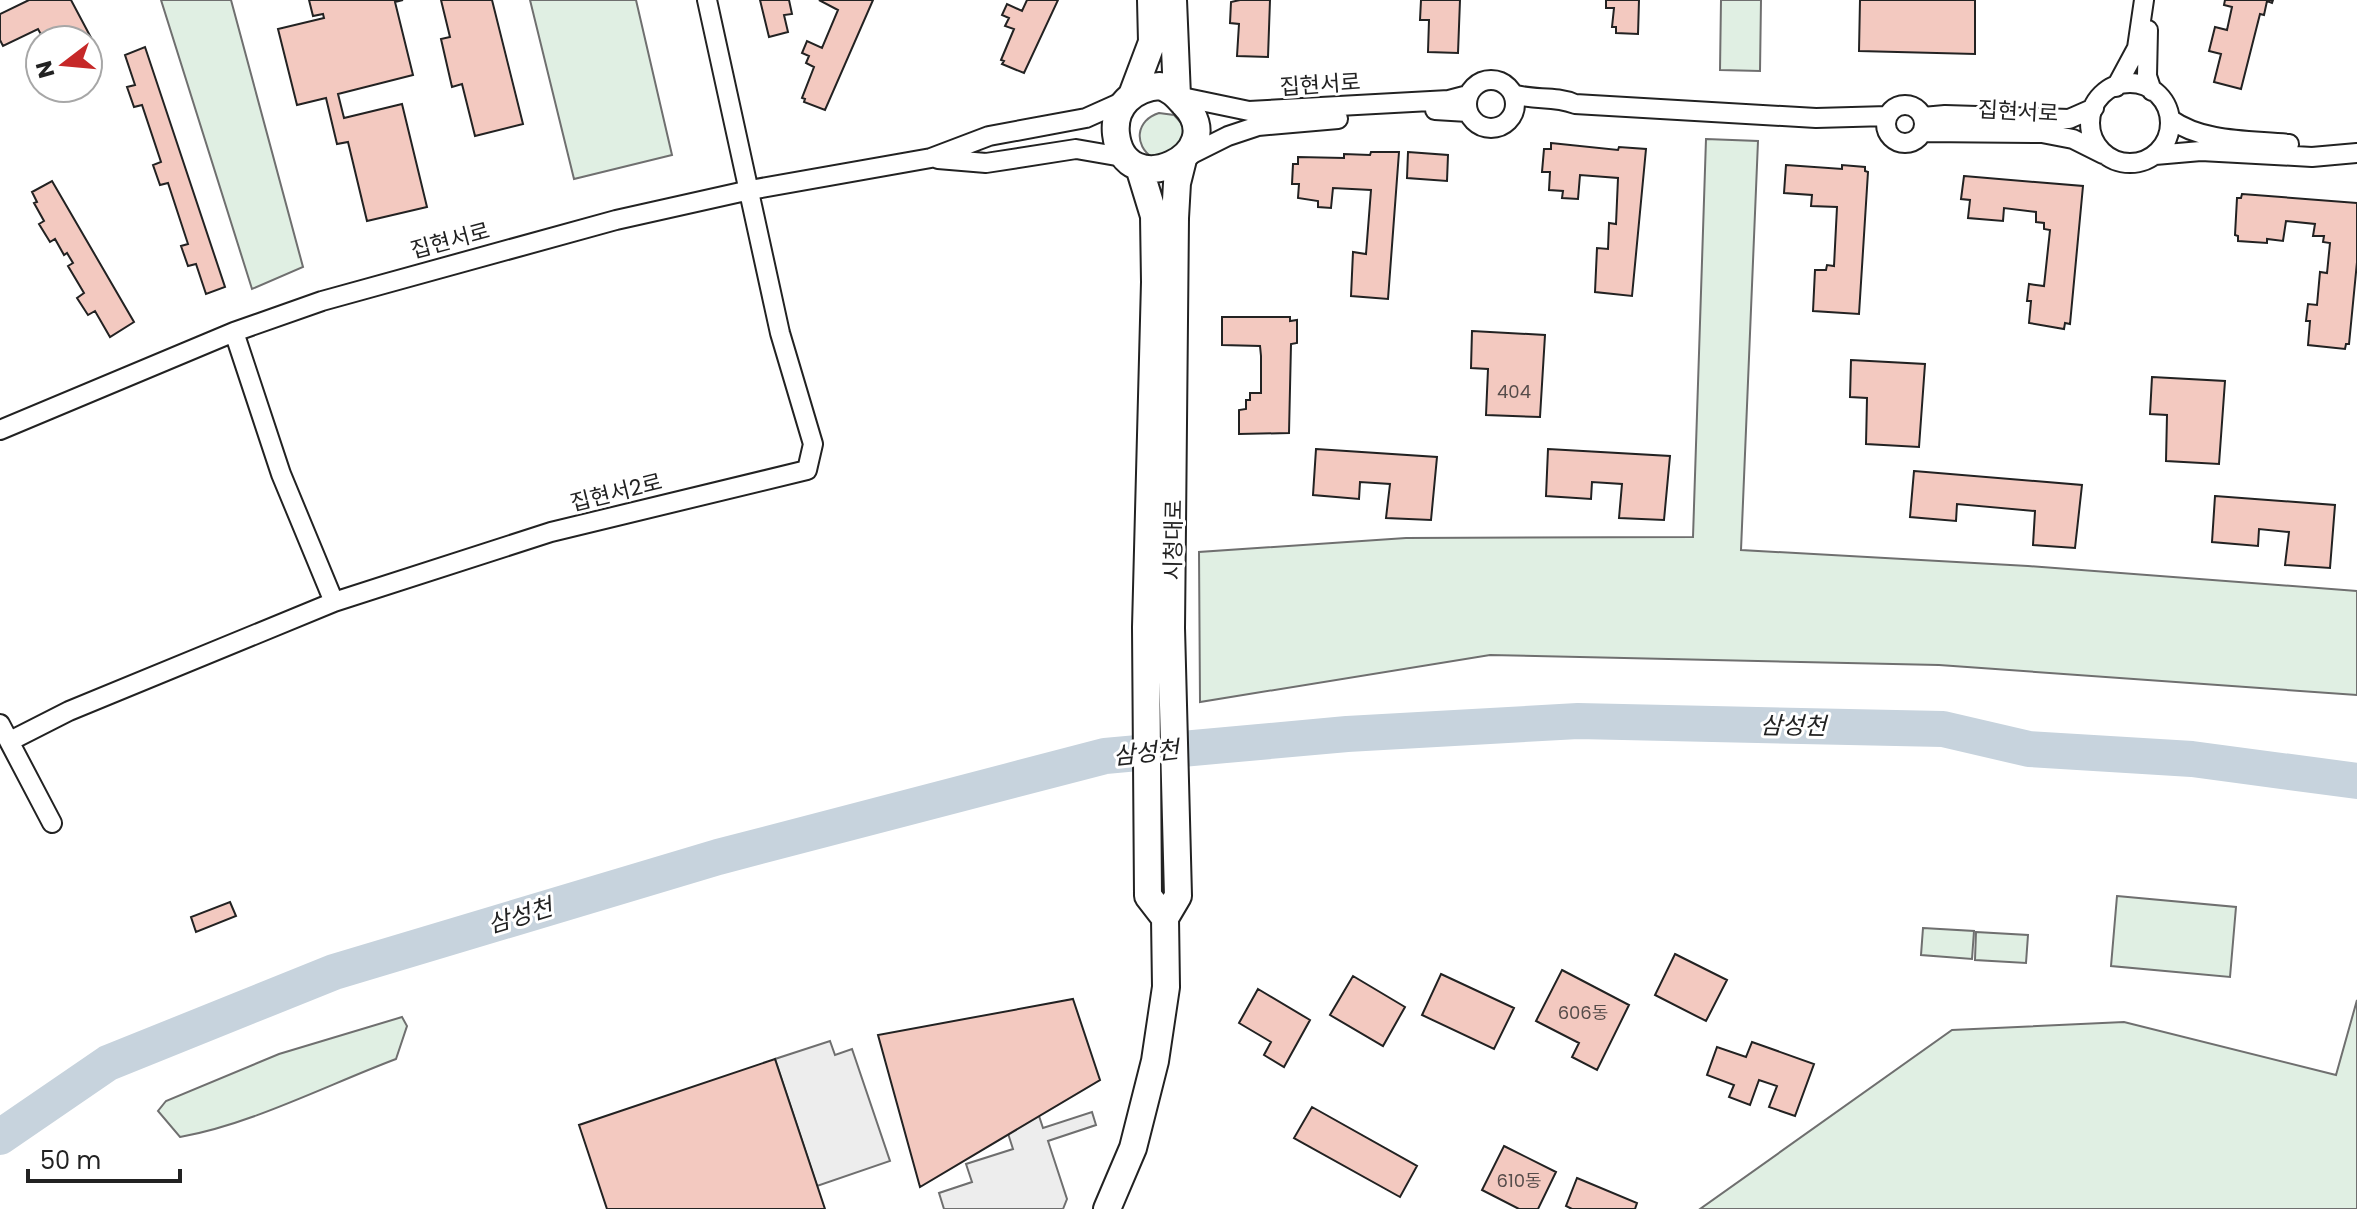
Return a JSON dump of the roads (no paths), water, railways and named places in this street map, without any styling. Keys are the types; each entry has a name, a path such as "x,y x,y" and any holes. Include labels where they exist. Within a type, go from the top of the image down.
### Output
{"street":[{"name":"집현서2로","path":"10,741 69,711 334,602 551,532 807,470 813,444 780,333 707,0"},
{"path":"1128,98 1147,87 1160,86 1173,90 1191,111 1195,123 1195,137 1183,159 1159,170 1134,163 1117,142 1118,113 1128,98 1152,42 1151,0"},
{"path":"1173,0 1177,96"},
{"path":"2116,87 2137,48 2146,0"},
{"path":"2146,0 2147,76 2152,91 2166,106 2170,119 2169,133 2155,155"},
{"path":"1512,116 1515,101 1503,83 1487,80 1473,88 1468,103 1472,119 1485,128 1502,126 1512,116 1527,111 1561,111 1575,104"},
{"path":"2152,91 2135,84 2116,87 2100,97 2090,121 2092,133 2106,155 2130,163 2178,151 2312,157 2348,153"},
{"path":"1513,94 1529,99 1561,98 1575,104 1887,124"},
{"name":"집현서로","path":"1177,96 1222,107 1267,111 1449,100 1468,103"},
{"name":"집현서로","path":"0,430 234,332 322,301 616,220 750,190 931,158 989,136 1086,118 1128,98"},
{"name":"집현서로","path":"1183,159 1228,136 1258,126 1447,109 1468,103"},
{"path":"1905,105 1917,109 1923,124 1914,142 1902,144 1890,138 1887,124 1893,109 1905,105"},
{"name":"집현서로","path":"1923,124 1945,115 2069,119 2094,108"},
{"path":"2170,119 2186,130 2203,136 2311,146 2348,153"},
{"name":"집현서로","path":"1923,124 2042,133 2073,139 2106,155"},
{"name":"집현서로","path":"931,158 986,163 1076,149 1134,163"},
{"name":"시청대로","path":"1134,163 1154,216 1159,628 1178,896 1165,918 1148,896 1159,628 1175,218 1177,183 1183,159"},
{"path":"234,332 281,474 334,602"},
{"path":"0,724 52,823"},
{"path":"1107,1209 1133,1148 1155,1061 1166,987 1165,918"}],"waterway":[{"name":"삼성천","path":"0,1137 108,1063 334,972 718,857 1105,756 1347,734 1578,721 1943,729 2029,749 2192,759 2357,781"}]}
